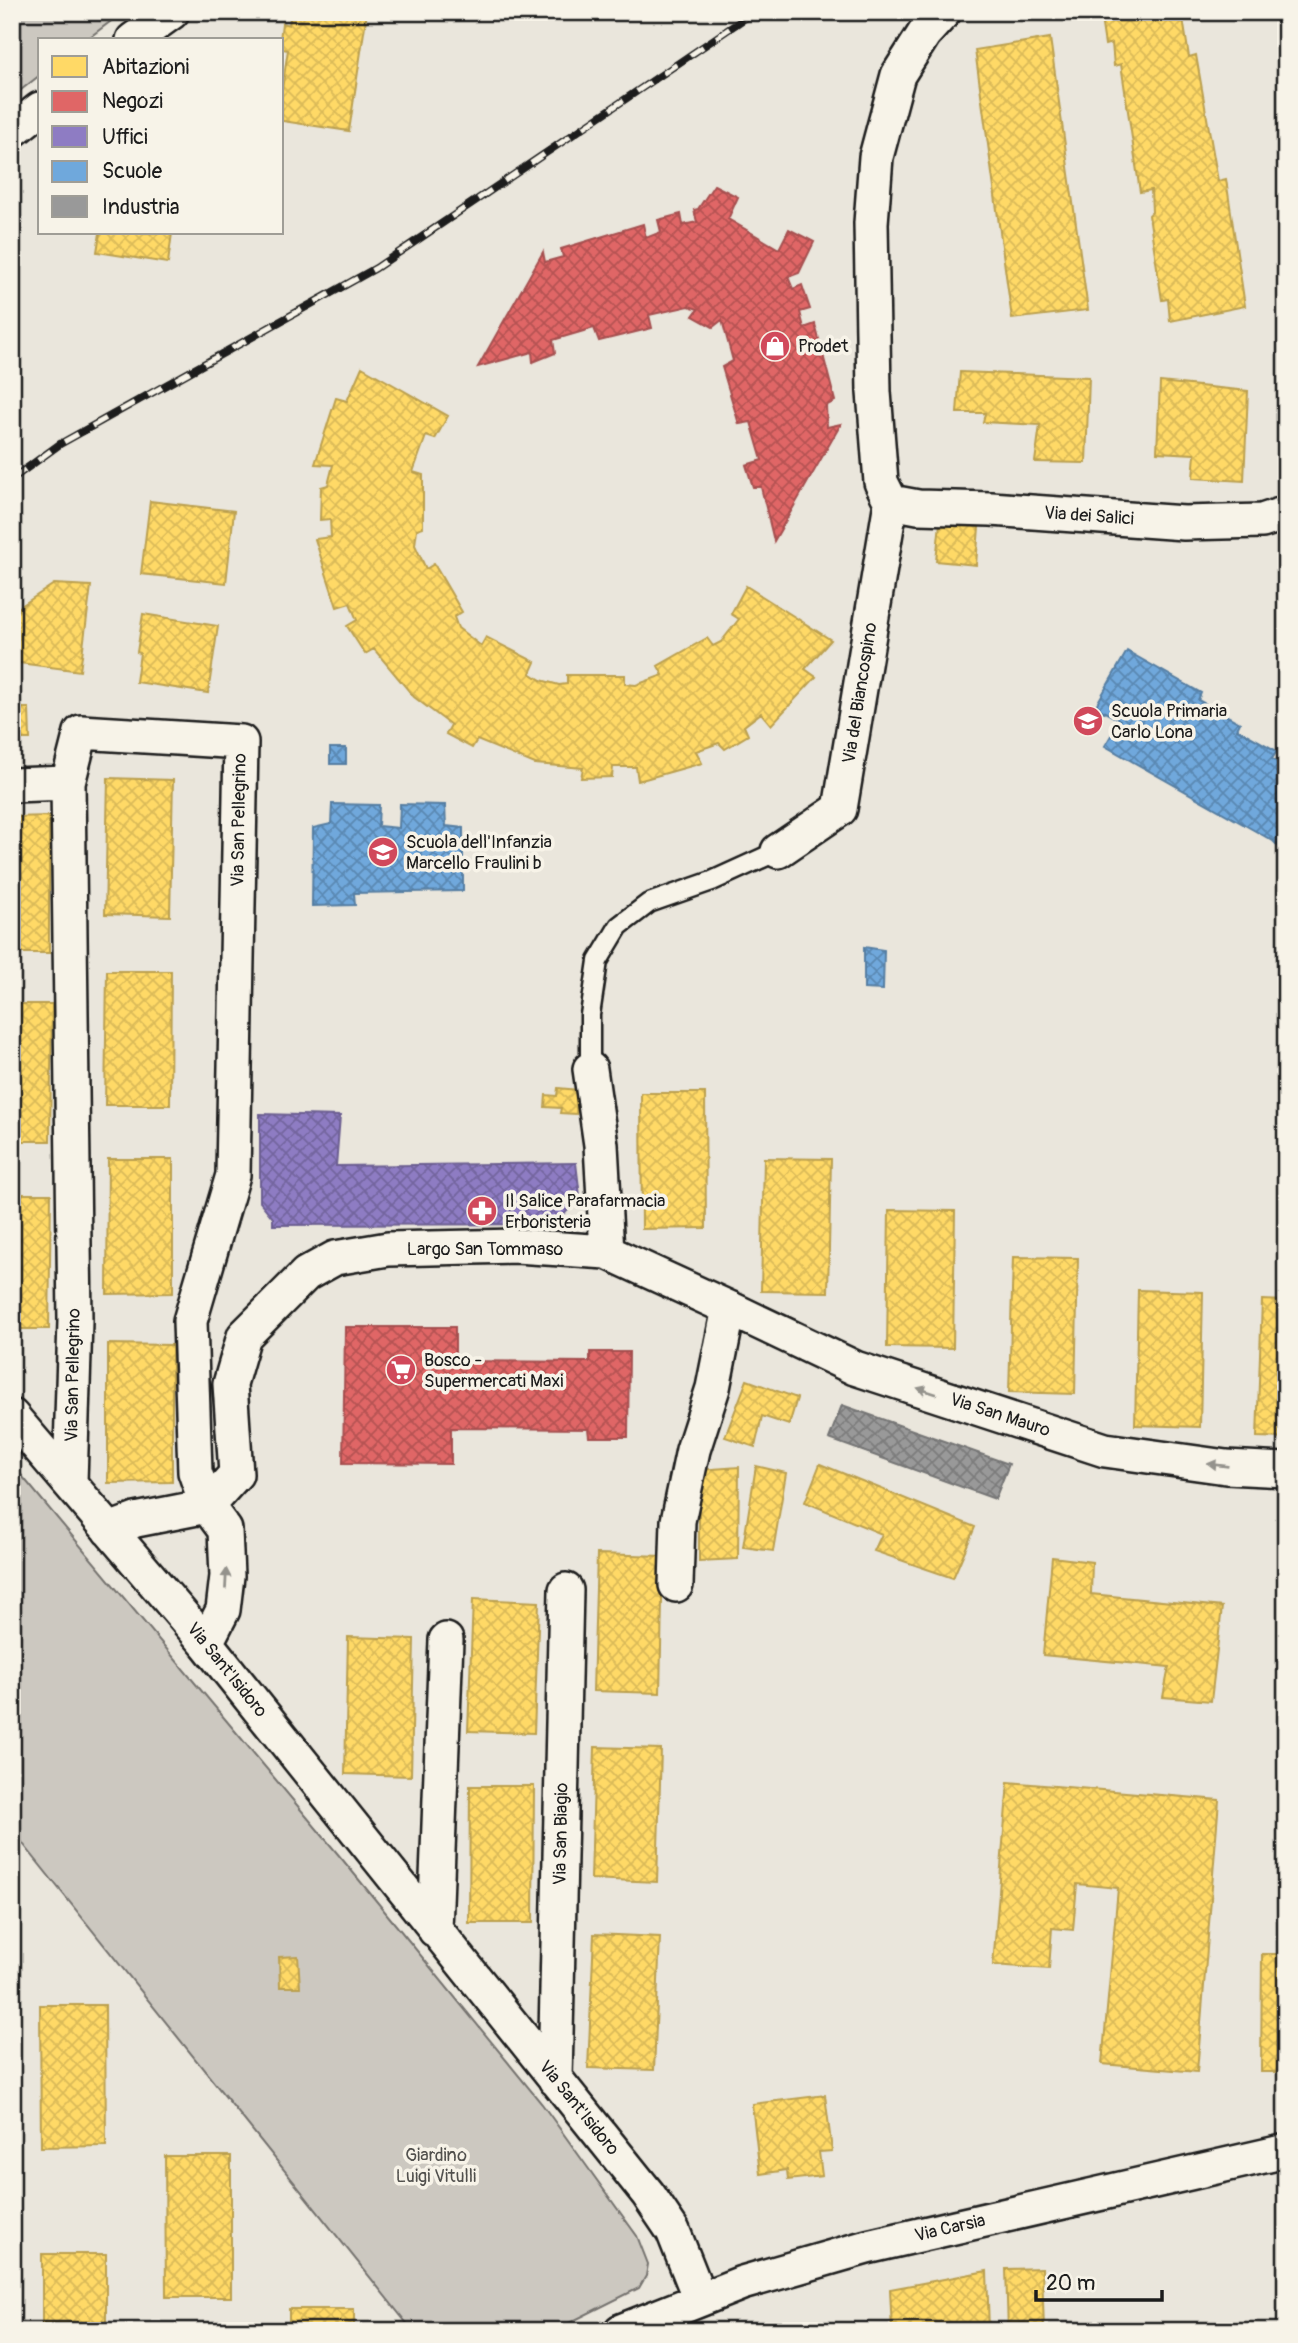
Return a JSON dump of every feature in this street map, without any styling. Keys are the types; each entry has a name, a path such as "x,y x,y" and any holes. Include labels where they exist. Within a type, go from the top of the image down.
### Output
{"street":[{"path":"135,38 172,12"},
{"name":"Via del Biancospino","path":"778,851 840,808 891,502 881,482 874,392 871,223 876,157 898,75 924,34 944,12"},
{"path":"12,131 38,111"},
{"name":"Via dei Salici","path":"891,502 918,507 990,509 1184,523 1262,521 1286,513"},
{"name":"Via San Pellegrino","path":"70,1482 75,1321 68,783 81,732 240,742 233,1175 190,1321 195,1472 207,1506"},
{"path":"12,785 68,783"},
{"name":"Via del Biancospino","path":"590,1069 601,1145 607,1252"},
{"name":"Largo San Tommaso","path":"207,1506 236,1474 230,1384 244,1336 306,1274 335,1258 388,1249 516,1246 607,1252 729,1308"},
{"path":"676,1585 678,1521 693,1450 713,1388 729,1308"},
{"name":"Via San Mauro","path":"729,1308 855,1368 1105,1450 1226,1466 1286,1470"},
{"name":"Via Sant'Isidoro","path":"12,1416 206,1643 648,2194 673,2231 700,2299"},
{"path":"109,1530 136,1520 207,1506 225,1530 227,1576 223,1611 206,1643"},
{"name":"Via San Biagio","path":"555,2079 566,1590"},
{"path":"435,1930 446,1640"},
{"name":"Via Carsia","path":"621,2331 742,2283 867,2247 1286,2151"}],"lane":[{"name":"Via del Biancospino","path":"590,1069 590,1015 598,961 619,926 649,903 712,881 778,851"}],"green space":[{"path":"12,12 123,12 89,38 38,38 38,77 12,97"},
{"name":"Giardino Luigi Vitulli","path":"12,1464 342,1859 542,2104 637,2236 648,2264 646,2276 639,2288 553,2331 413,2331 12,1830"}],"building: Abitazioni":[{"path":"291,12 367,12 349,131 284,121 284,76 288,50 284,49 284,38 280,38 282,23 289,25"},
{"path":"1100,12 1182,12 1189,57 1196,55 1218,181 1226,179 1245,306 1170,321 1168,299 1162,300 1149,215 1152,212 1151,190 1140,192 1121,64 1114,66 1112,43 1105,45"},
{"path":"1280,12 1286,12 1286,34 1284,34"},
{"path":"1050,38 1088,310 1012,319 975,50"},
{"path":"100,234 172,234 168,263 97,252"},
{"path":"362,367 448,416 435,439 426,436 413,472 423,475 423,527 417,529 415,545 426,569 434,564 462,612 454,617 458,628 481,646 486,637 535,662 530,673 541,680 559,685 567,684 567,675 625,675 625,684 636,685 663,675 658,666 707,638 713,646 721,642 739,619 731,614 746,586 831,640 805,669 816,677 771,725 761,713 744,726 748,735 725,749 719,743 696,751 702,763 638,781 636,767 613,767 612,777 581,778 583,768 535,764 477,740 472,748 446,734 451,725 414,697 374,649 365,654 347,626 357,620 350,603 337,607 315,539 331,537 330,519 320,520 321,487 328,485 333,465 315,464 336,398 347,401"},
{"path":"960,372 1089,377 1086,463 1035,462 1040,425 983,422 985,413 957,413"},
{"path":"1160,382 1248,391 1244,481 1193,478 1195,454 1157,452"},
{"path":"150,501 234,511 226,583 141,574"},
{"path":"940,523 979,527 976,565 936,561"},
{"path":"54,584 91,586 80,671 12,662 12,612"},
{"path":"143,614 218,626 208,693 136,682"},
{"path":"12,708 29,708 30,739 12,739"},
{"path":"108,778 173,780 170,916 105,914"},
{"path":"49,816 49,953 12,953 12,817"},
{"path":"107,971 171,971 170,1105 105,1105"},
{"path":"12,1004 52,1004 50,1141 12,1141"},
{"path":"558,1088 578,1090 576,1114 560,1113 561,1108 545,1107 546,1095 557,1096"},
{"path":"641,1093 705,1093 706,1228 642,1229"},
{"path":"764,1158 831,1159 828,1292 761,1291"},
{"path":"108,1159 173,1159 173,1293 107,1294"},
{"path":"12,1194 51,1194 49,1329 12,1329"},
{"path":"889,1210 955,1211 953,1348 887,1347"},
{"path":"1013,1257 1078,1258 1075,1394 1009,1392"},
{"path":"1138,1290 1203,1292 1200,1427 1135,1425"},
{"path":"1262,1300 1286,1301 1286,1438 1257,1437"},
{"path":"108,1344 172,1345 172,1482 108,1483"},
{"path":"747,1380 797,1398 789,1425 762,1416 755,1447 725,1437"},
{"path":"820,1464 975,1527 953,1578 874,1551 882,1534 805,1502"},
{"path":"756,1466 786,1473 773,1551 743,1547"},
{"path":"739,1467 738,1559 699,1561 699,1470"},
{"path":"597,1554 663,1556 660,1693 593,1691"},
{"path":"1052,1557 1092,1562 1091,1594 1222,1607 1211,1701 1163,1697 1169,1667 1043,1655"},
{"path":"473,1599 539,1602 534,1733 468,1731"},
{"path":"348,1637 414,1639 411,1776 345,1774"},
{"path":"595,1747 661,1749 657,1882 591,1879"},
{"path":"1008,1782 1219,1800 1197,2072 1102,2064 1118,1888 1077,1884 1073,1930 1052,1928 1049,1969 993,1965"},
{"path":"470,1786 534,1786 533,1923 469,1923"},
{"path":"594,1934 660,1937 654,2070 588,2068"},
{"path":"1262,1954 1286,1954 1286,2072 1261,2072"},
{"path":"298,1956 300,1987 280,1987 279,1957"},
{"path":"40,2005 105,2005 106,2146 41,2147"},
{"path":"825,2095 832,2151 819,2152 822,2176 788,2180 787,2170 760,2174 752,2104"},
{"path":"165,2156 231,2156 231,2297 166,2297"},
{"path":"42,2254 106,2254 106,2331 42,2331"},
{"path":"1042,2268 1044,2331 1008,2331 1006,2269"},
{"path":"987,2271 989,2331 892,2331 890,2289"},
{"path":"289,2309 354,2309 354,2331 289,2331"},
{"path":"1243,2323 1244,2331 1204,2331"}],"building: Negozi":[{"path":"714,185 738,197 728,219 779,249 789,229 814,242 799,273 788,277 793,289 802,285 810,309 800,312 804,328 815,324 835,401 826,406 827,427 841,424 774,541 761,487 753,487 746,465 762,460 751,422 739,424 722,367 733,361 722,320 713,327 693,316 698,309 689,306 649,315 652,328 599,341 594,328 553,340 555,353 533,362 532,352 478,367 543,252 545,262 563,257 561,249 643,224 646,238 661,232 658,220 681,214 683,225 697,222 694,210 698,209"},
{"path":"345,1327 455,1327 455,1361 590,1362 590,1352 629,1352 628,1437 589,1437 588,1429 451,1428 451,1464 343,1463"}],"building: Uffici":[{"path":"260,1114 340,1116 336,1166 576,1163 580,1196 556,1224 273,1225 273,1218 260,1202"}],"building: Scuole":[{"path":"1127,651 1201,693 1198,700 1240,723 1237,729 1277,751 1272,759 1286,767 1286,854 1273,841 1105,746 1120,720 1095,707"},
{"path":"330,748 346,748 346,764 330,764"},
{"path":"332,804 379,805 378,826 399,828 400,804 445,805 446,826 463,828 463,891 354,893 355,905 312,906 313,828 331,824"},
{"path":"864,947 884,950 883,990 864,989"}],"building: Industria":[{"path":"842,1405 1009,1464 995,1499 829,1439"}],"railway":[{"path":"12,479 60,444 376,268 754,12"}],"place":[{"name":"Prodet","path":"775,346"},
{"name":"Scuola Primaria Carlo Lona","path":"1088,721"},
{"name":"Scuola dell'Infanzia Marcello Fraulini b","path":"383,852"},
{"name":"Il Salice Parafarmacia Erboristeria","path":"482,1211"},
{"name":"Bosco - Supermercati Maxi","path":"401,1370"}]}
